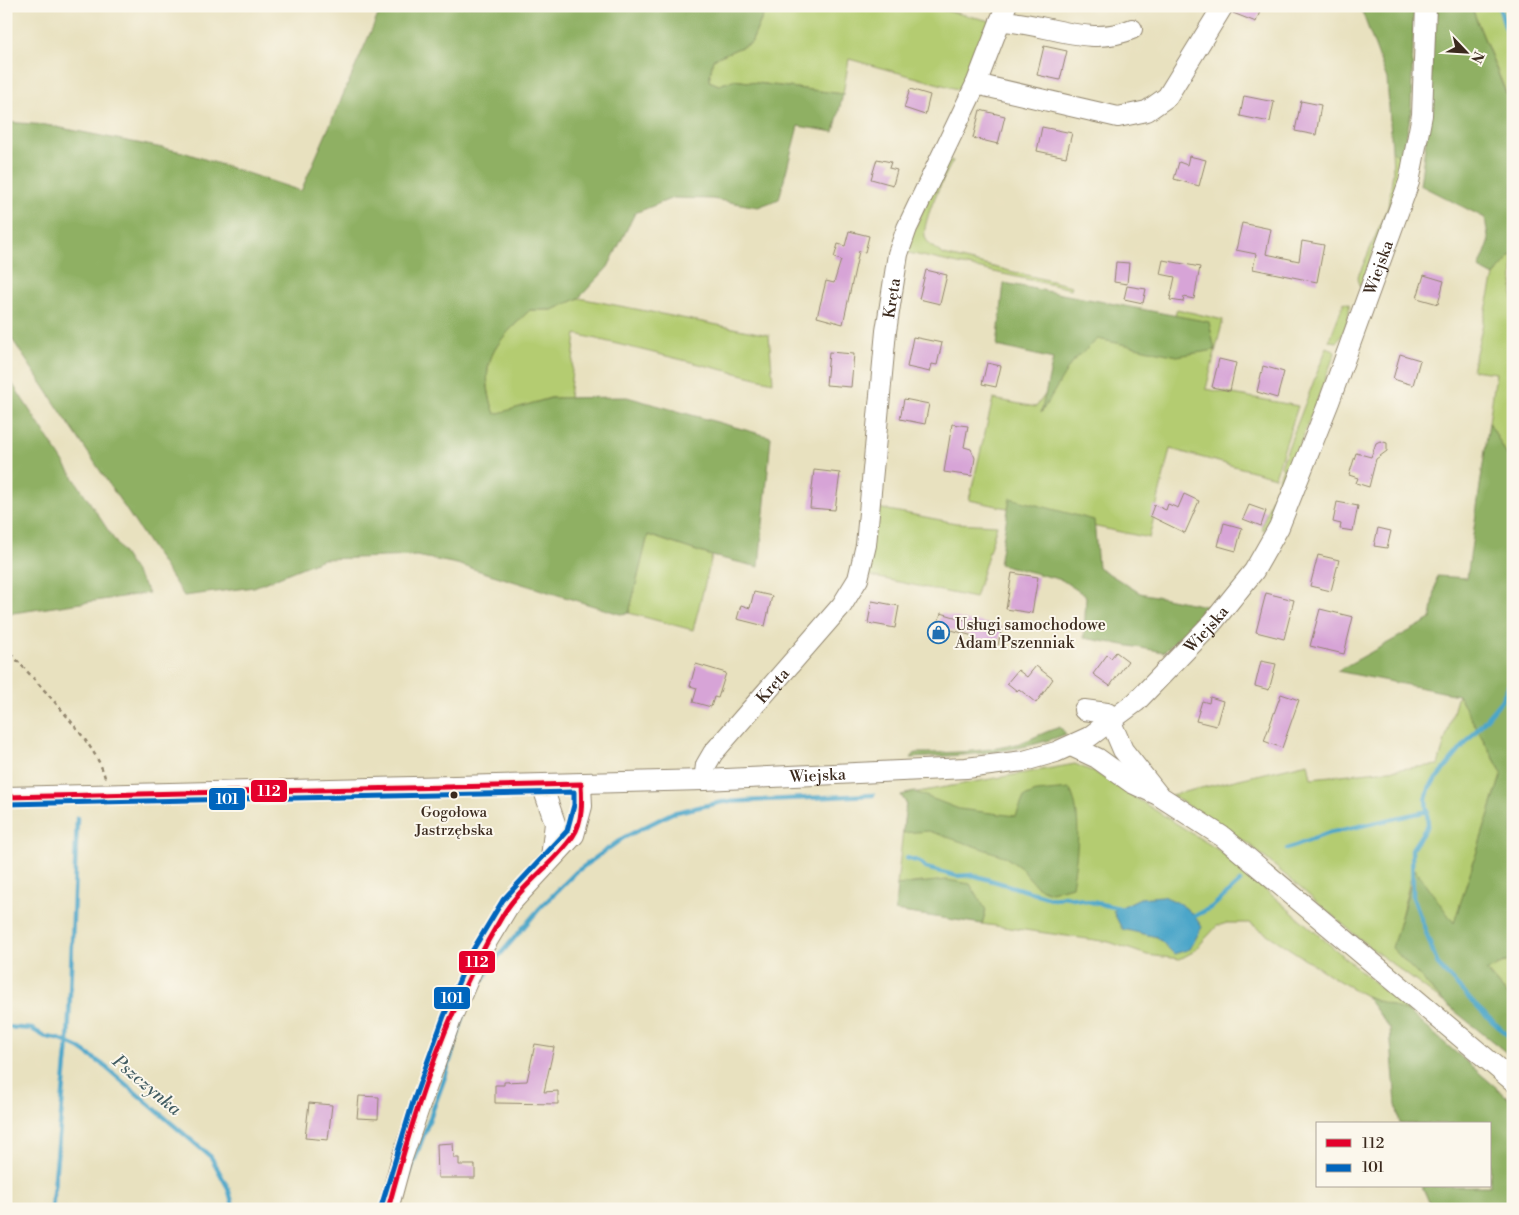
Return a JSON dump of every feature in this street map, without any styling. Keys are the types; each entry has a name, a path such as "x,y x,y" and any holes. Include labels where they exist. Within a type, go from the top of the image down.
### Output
{"street":[{"path":"976,84 1110,116 1139,114 1154,108 1170,94 1223,6"},
{"name":"Wiejska","path":"6,797 704,780 983,766 1024,760 1071,746 1112,722 1145,693 1221,613 1254,571 1280,527 1409,182 1422,115 1426,6"},
{"path":"1003,13 1095,36 1113,36 1132,29"},
{"name":"Kręta","path":"704,780 706,765 713,753 842,605 858,580 869,530 874,439 886,331 898,254 911,220 976,84 1003,13"},
{"path":"1084,710 1107,713 1123,750 1158,795"},
{"path":"1071,746 1097,758 1132,783 1158,795 1236,848 1513,1081"},
{"path":"388,1209 401,1161 420,1105 451,1019 478,956 509,905 574,835 582,806 581,784"},
{"path":"542,785 556,831 551,858"}],"path":[{"path":"6,648 81,734 104,774 108,794"}],"green space":[{"path":"382,6 767,6 751,43 713,59 709,81 719,85 733,80 843,94 834,132 798,126 779,199 758,207 712,199 673,198 635,213 608,267 579,298 553,310 530,310 498,344 488,368 487,381 495,414 551,398 627,397 771,437 759,567 712,556 648,535 629,613 620,614 457,564 417,556 323,559 254,587 184,596 6,330 6,122 46,125 183,152 301,191"},
{"path":"767,6 926,6 995,22 968,92 849,59 843,94 733,80 719,85 709,81 713,59 751,43"},
{"path":"1360,6 1414,6 1411,112 1402,160 1392,150 1387,79"},
{"path":"1435,6 1471,6 1513,111 1513,253 1494,276 1479,268 1489,243 1485,218 1420,185 1427,132"},
{"path":"1471,6 1513,6 1513,111 1512,107"},
{"path":"1392,150 1402,160 1389,208 1360,287 1357,279 1388,207 1393,172"},
{"path":"946,159 953,161 935,198 925,229 925,236 930,245 944,255 1072,286 1071,289 904,252"},
{"path":"1513,253 1513,466 1489,422 1496,373 1472,370 1494,276"},
{"path":"1004,283 1209,322 1215,350 1177,356 1098,339 1072,362 1041,413 1053,359 997,346"},
{"path":"579,298 769,335 773,382 576,334 569,398 550,398 495,415 490,397 488,368 497,345 530,310 553,310"},
{"path":"1344,302 1349,304 1348,319 1340,339 1337,342 1329,341"},
{"path":"1177,309 1223,320 1206,389 1298,406 1275,477 1170,449 1149,538 969,500 993,399 1036,407 1065,367 1094,333 1165,345"},
{"path":"1327,347 1334,350 1335,353 1283,489 1264,530 1261,528 1283,468 1281,466"},
{"path":"6,374 149,593 6,614"},
{"path":"1489,422 1513,466 1513,959 1486,971 1513,1001 1513,1058 1446,1004 1392,948 1415,869 1454,923 1502,773 1458,695 1337,671 1431,619 1437,576 1467,578"},
{"path":"1010,498 1094,520 1098,567 1140,593 1211,607 1164,652 1084,638 1086,596 1062,580 999,564"},
{"path":"878,508 956,523 997,525 975,598 870,576 852,609 849,609"},
{"path":"648,535 712,556 693,630 629,613"},
{"path":"1458,695 1502,773 1454,924 1413,869 1393,948 1446,1004 1367,945 1250,845 1171,795 1308,763 1311,778 1438,765"},
{"path":"1060,727 1066,734 1047,741 1009,750 911,758 915,753 968,751 1008,746"},
{"path":"1075,764 1096,773 1220,851 1410,1013 1366,996 1339,981 1250,923 1227,923 1217,926 1193,952 1180,959 1147,955 1109,942 982,924 986,910 922,882 897,885 906,803 901,795"},
{"path":"1070,789 1078,824 1077,850 1072,886 1051,892 1037,887 1021,868 1004,856 929,831 903,833 906,803 901,795 915,792 959,809 1016,816 1024,797 1036,792"},
{"path":"947,880 970,884 986,910 982,924 895,911 897,885"},
{"path":"1513,959 1513,1001 1486,970"},
{"path":"1366,996 1410,1013 1513,1102 1513,1209 1432,1209 1423,1188 1492,1188 1492,1122 1400,1122 1396,1105 1390,1029"}],"water":[{"path":"1162,896 1175,901 1185,908 1202,927 1190,949 1174,954 1157,937 1122,929 1113,911 1140,898"}],"building":[{"path":"1235,6 1262,6 1256,22 1233,13"},
{"path":"1044,46 1067,51 1060,80 1037,75"},
{"path":"910,89 930,95 925,115 904,108"},
{"path":"1244,96 1274,102 1270,122 1240,116"},
{"path":"1301,101 1321,105 1316,135 1295,131"},
{"path":"980,110 1005,116 998,144 973,138"},
{"path":"1042,127 1072,133 1066,157 1037,151"},
{"path":"1189,156 1206,160 1199,186 1174,179 1179,162 1187,165"},
{"path":"877,159 891,162 889,168 897,170 893,185 871,179"},
{"path":"1242,223 1271,229 1266,254 1299,261 1302,241 1324,245 1317,282 1253,269 1256,254 1236,250"},
{"path":"849,231 869,236 865,252 859,251 843,324 817,317 826,281 834,283 841,260 834,258 838,244 845,246"},
{"path":"1163,260 1200,267 1194,299 1184,297 1183,302 1170,300 1175,277 1160,274"},
{"path":"1116,262 1129,263 1127,284 1114,282"},
{"path":"926,270 947,275 940,304 919,299"},
{"path":"1424,275 1444,281 1438,304 1417,298"},
{"path":"1127,286 1146,289 1143,303 1124,299"},
{"path":"913,337 942,343 937,365 932,364 930,372 907,367"},
{"path":"829,352 854,354 851,387 826,385"},
{"path":"1400,354 1420,360 1413,385 1393,379"},
{"path":"1219,359 1236,363 1230,391 1212,387"},
{"path":"987,363 1001,366 996,387 982,384"},
{"path":"1263,366 1284,372 1277,398 1257,392"},
{"path":"904,399 929,404 925,424 900,419"},
{"path":"952,424 968,426 964,447 971,449 975,458 972,476 944,472"},
{"path":"1380,441 1387,443 1387,451 1376,459 1369,487 1356,483 1358,478 1349,475 1356,453 1371,457 1376,443"},
{"path":"814,470 840,473 835,510 810,508"},
{"path":"1184,494 1199,501 1185,533 1150,516 1154,505 1166,510 1168,504 1178,508"},
{"path":"1337,502 1358,506 1353,531 1340,529 1341,524 1333,522"},
{"path":"1249,505 1266,511 1261,526 1243,519"},
{"path":"1224,523 1242,528 1236,551 1218,546"},
{"path":"1378,528 1391,531 1387,548 1374,546"},
{"path":"1318,555 1339,560 1331,591 1310,586"},
{"path":"1012,573 1038,577 1032,613 1006,609"},
{"path":"754,592 772,596 765,626 737,619 741,605 750,608"},
{"path":"1266,593 1294,600 1284,639 1256,632"},
{"path":"872,601 899,606 895,628 868,623"},
{"path":"1320,609 1353,617 1344,654 1310,646"},
{"path":"941,613 975,623 976,621 1002,627 998,645 972,640 973,636 937,626"},
{"path":"1116,652 1128,661 1110,686 1093,674 1107,655 1111,658"},
{"path":"1261,661 1276,664 1269,690 1255,686"},
{"path":"696,664 726,673 718,698 714,697 711,707 693,702 697,688 690,686"},
{"path":"1036,666 1053,679 1036,703 1019,689 1017,691 1007,683 1018,670 1027,677"},
{"path":"1281,694 1299,700 1282,748 1264,741"},
{"path":"1210,697 1223,701 1216,726 1196,721 1202,701 1209,703"},
{"path":"535,1044 554,1047 544,1092 558,1091 558,1104 495,1103 495,1085 504,1085 504,1082 527,1081"},
{"path":"359,1096 379,1097 378,1119 357,1118"},
{"path":"309,1103 332,1105 328,1140 305,1138"},
{"path":"453,1143 454,1158 459,1158 459,1165 475,1165 475,1178 438,1178 437,1144"}],"waterway":[{"path":"1499,6 1513,53"},
{"path":"1513,677 1501,701 1430,786 1426,799 1428,825 1412,849 1413,897 1438,965 1480,1010 1513,1040"},
{"path":"402,1194 445,1077 467,1004 498,957 540,908 576,872 623,838 672,813 722,802 873,795"},
{"path":"1287,849 1329,833 1428,811"},
{"path":"52,1209 68,1043 77,818"},
{"path":"907,858 920,862 926,868 957,876 973,875 1054,899 1064,896 1119,908"},
{"path":"1195,916 1212,907 1240,882"},
{"name":"Pszczynka","path":"6,1027 32,1029 46,1037 59,1039 79,1048 102,1064 211,1157 228,1188 234,1209"}],"transit line":[{"name":"112","path":"6,797 581,784 581,811 579,824 573,836 557,856 510,904 483,949 466,985 435,1058 422,1095 388,1209"},
{"name":"101","path":"6,804 574,792 574,805 567,831 503,900 471,953 444,1016 413,1102 381,1207"}],"place":[{"name":"Usługi samochodowe Adam Pszenniak","path":"939,633"},
{"name":"Gogołowa Jastrzębska","path":"454,795"}]}
